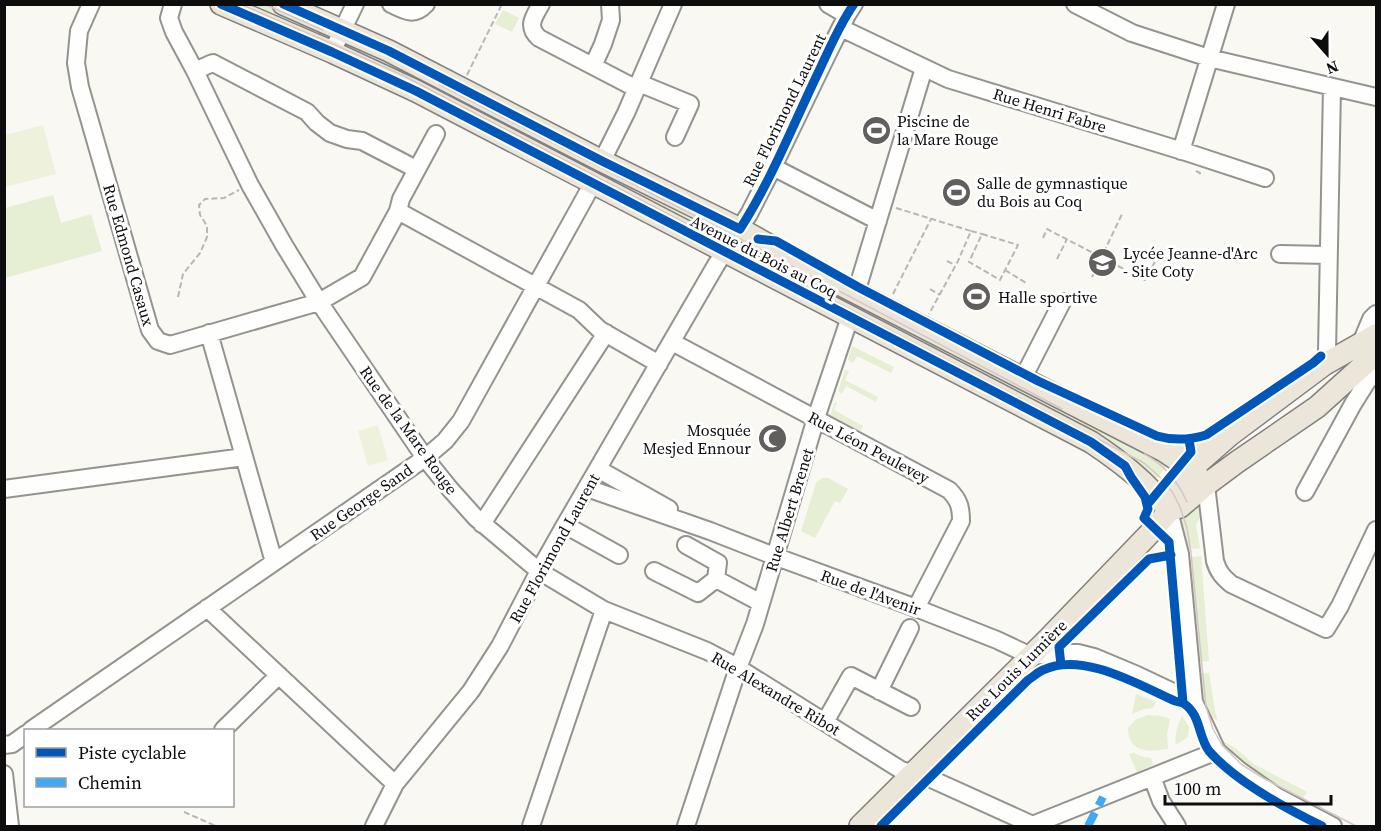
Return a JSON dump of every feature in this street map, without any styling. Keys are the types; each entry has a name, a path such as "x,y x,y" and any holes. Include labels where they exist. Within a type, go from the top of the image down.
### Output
{"main road":[{"name":"Avenue du Bois au Coq","path":"221,4 416,91 1091,442 1125,465 1158,498 1168,512"},
{"name":"Avenue du Bois au Coq","path":"283,4 389,51 740,229 856,293 1164,451 1191,469 1206,485"},
{"path":"1168,512 1173,493 1191,469 1230,435 1325,364 1371,345"},
{"path":"1168,512 1180,507 1206,485 1317,406 1368,361 1371,345"},
{"path":"1164,451 1208,443 1230,435"},
{"name":"Rue Louis Lumière","path":"860,826 1031,656 1168,512"}],"street":[{"name":"Rue Edmond Casaux","path":"90,4 79,31 76,63 80,87 150,330 158,341 170,345 319,302 362,277 436,134"},
{"name":"Rue de la Mare Rouge","path":"173,4 169,18 174,32 250,184 319,302 425,458 450,489 482,524 538,571"},
{"path":"332,52 355,4"},
{"path":"392,4 406,12 412,12 420,10 426,4"},
{"path":"541,4 532,21 534,34 593,66 638,86 690,104 675,137"},
{"path":"593,66 611,20 610,4"},
{"path":"602,161 626,113 673,4"},
{"name":"Rue Henri Fabre","path":"828,4 924,68 948,79 1265,178"},
{"path":"1075,4 1132,33 1209,58 1377,97"},
{"path":"1181,151 1226,4"},
{"name":"Rue Florimond Laurent","path":"374,826 395,784 471,691 500,646 538,571 724,252 749,214 847,16"},
{"path":"195,71 213,63 307,112 330,133 362,141 417,170"},
{"path":"856,293 924,68"},
{"path":"1325,364 1332,87"},
{"path":"773,167 878,221"},
{"name":"Rue George Sand","path":"32,729 425,458 445,441 460,421 593,183"},
{"path":"398,211 579,310 606,333 659,364"},
{"path":"1280,254 1328,255"},
{"path":"1023,378 1062,302"},
{"path":"1371,345 1371,319 1377,314"},
{"name":"Rue Albert Brenet","path":"686,826 738,668 755,624 816,418 850,317"},
{"path":"209,333 274,562"},
{"path":"482,524 606,333"},
{"name":"Rue Léon Peulevey","path":"672,342 949,490 959,502 961,521 916,608"},
{"path":"1305,492 1353,404 1374,377"},
{"path":"4,489 244,457"},
{"name":"Rue de l'Avenir","path":"598,469 710,531"},
{"path":"1206,485 1215,561 1223,577 1231,585 1326,630 1377,530"},
{"name":"Rue de l'Avenir","path":"587,488 916,608 1031,656"},
{"path":"1168,512 1180,554 1194,702 1217,751 1276,796 1333,826"},
{"path":"565,525 619,555"},
{"path":"654,571 698,593 716,579 717,563 686,545"},
{"name":"Rue Alexandre Ribot","path":"538,571 604,610 707,651 902,770 929,778 1033,826"},
{"path":"716,579 761,603"},
{"path":"207,608 395,784"},
{"path":"531,826 604,610"},
{"path":"879,691 910,628"},
{"path":"1031,656 1078,653 1094,657 1194,702"},
{"path":"224,729 279,675"},
{"path":"825,722 851,676 911,706"},
{"path":"4,745 12,744 24,735"},
{"path":"1033,826 1217,751"},
{"path":"4,774 10,826"},
{"path":"1152,777 1161,801 1177,826"}],"path":[{"path":"460,88 502,4"},
{"path":"178,297 183,274 200,253 207,237 207,226 200,215 199,206 205,199 224,198 250,184"},
{"path":"884,204 1018,245 1000,280 969,262 982,234"},
{"path":"1092,277 1123,212"},
{"path":"893,293 931,219"},
{"path":"1043,238 1047,229 1145,280 1157,258"},
{"path":"925,322 971,231"},
{"path":"1057,259 1067,239"},
{"path":"947,261 955,266"},
{"path":"1005,270 1026,283"},
{"path":"930,289 940,295"},
{"path":"184,812 216,826"},
{"path":"322,826 327,826"}],"green space":[{"path":"234,5 269,5 314,23 308,36"},
{"path":"503,10 519,18 512,32 495,24"},
{"path":"379,52 580,156 574,167 373,65"},
{"path":"43,125 56,174 5,187 5,135"},
{"path":"588,159 710,222 703,235 581,172"},
{"path":"53,195 61,223 91,214 102,251 5,278 5,208"},
{"path":"847,292 916,328 907,342 842,309"},
{"path":"925,333 1169,463 1153,483 916,347"},
{"path":"852,346 894,367 891,373 857,356 853,363 848,360"},
{"path":"845,370 849,371 845,380 878,397 876,402 846,386 842,394 838,391"},
{"path":"835,402 837,403 834,410 863,426 861,431 830,416"},
{"path":"378,425 388,460 368,466 358,431"},
{"path":"822,478 828,478 848,489 840,503 835,501 815,538 801,531 816,483"},
{"path":"1203,495 1204,510 1196,525 1200,548 1183,550 1182,519"},
{"path":"1201,556 1209,661 1193,663 1184,558"},
{"path":"1209,673 1218,721 1201,711 1194,674"},
{"path":"1136,694 1156,702 1153,708 1132,714"},
{"path":"1148,715 1170,719 1167,734 1168,749 1141,749 1132,742 1128,728 1135,720"},
{"path":"1182,716 1189,727 1188,737 1176,745 1176,734"},
{"path":"1213,736 1234,747 1254,764 1307,792 1299,806 1259,782"},
{"path":"1134,753 1151,758 1153,765 1137,772 1129,754"}],"tram line":[{"path":"240,4 402,75 1144,463 1173,493 1187,528 1206,707 1213,729 1222,745 1241,764 1263,778 1356,826"},
{"path":"264,4 323,30"},
{"path":"440,85 754,246 1062,409"},
{"path":"1144,454 1170,474 1187,502"}],"marked path":[{"path":"1088,826 1103,797"}],"cycle path":[{"path":"221,4 416,91 1091,442 1125,466 1145,497 1148,509 1144,518 1169,542 1183,703 1193,713 1205,745 1220,762 1247,784 1277,803 1322,826"},
{"path":"283,4 389,51 740,229 772,172 834,38 854,4"},
{"path":"758,239 776,241 858,287 1038,381 1163,438 1182,439 1206,435 1321,356"},
{"path":"1147,505 1191,452 1189,439"},
{"path":"1061,665 1059,647 1149,559 1171,555"},
{"path":"881,826 1028,680 1043,670 1058,665 1092,667 1128,679 1183,703"}],"place":[{"name":"Piscine de la Mare Rouge","path":"876,130"},
{"name":"Salle de gymnastique du Bois au Coq","path":"956,192"},
{"name":"Lycée Jeanne-d'Arc - Site Coty","path":"1102,262"},
{"name":"Halle sportive","path":"977,297"},
{"name":"Mosquée Mesjed Ennour","path":"772,439"}]}
